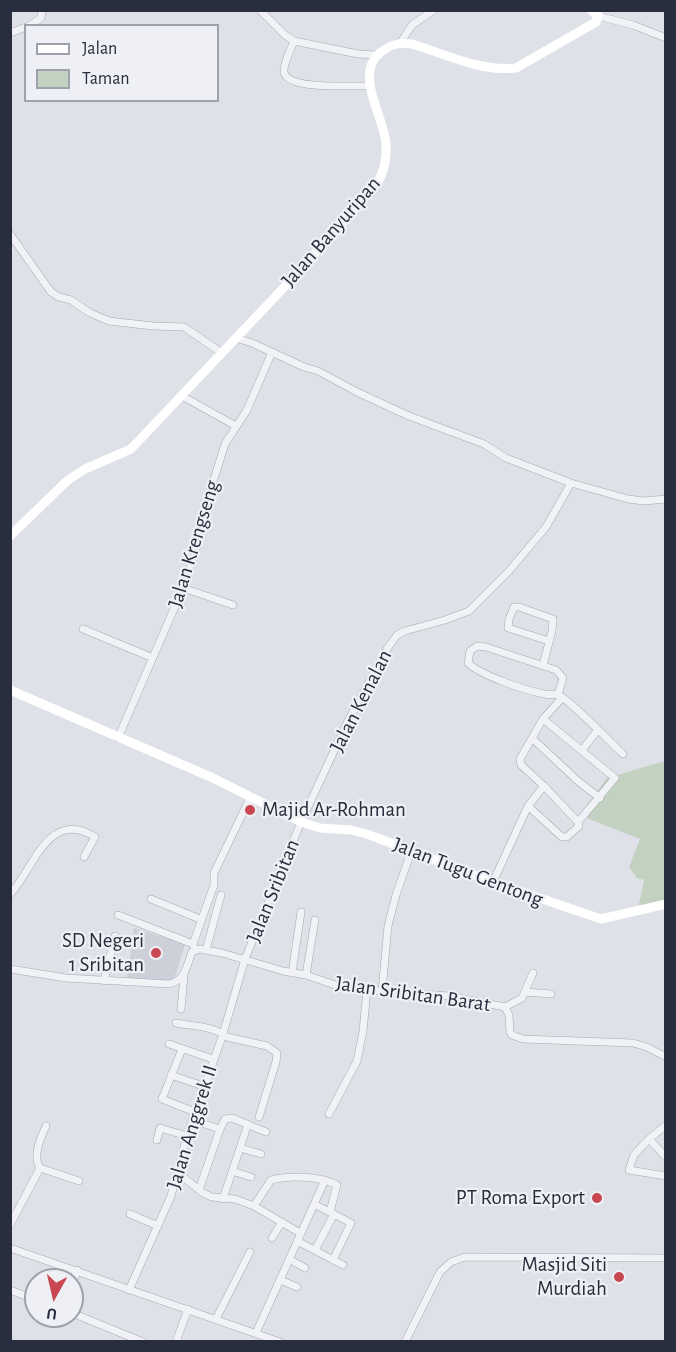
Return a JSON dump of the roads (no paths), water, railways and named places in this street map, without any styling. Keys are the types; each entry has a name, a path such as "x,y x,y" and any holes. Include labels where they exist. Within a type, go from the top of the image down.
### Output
{"street":[{"path":"30,24 41,18 42,10"},
{"path":"260,10 285,35 294,40 358,54 377,55"},
{"path":"400,42 412,25 434,10"},
{"path":"294,40 284,68 287,78 302,84 369,86 370,67 377,55 400,42 479,66 506,69 516,68 584,30 596,22 597,12 666,38"},
{"path":"10,33 24,27"},
{"name":"Jalan Banyuripan","path":"10,536 68,480 85,469 131,449 330,238 376,185 384,166 386,144 369,86"},
{"path":"10,234 51,292 59,297 71,300 90,313 109,321 184,327 222,353"},
{"path":"236,338 328,376 410,416 484,444 506,458 571,483 628,499 644,501 666,499"},
{"name":"Jalan Krengseng","path":"118,738 183,588 196,550 206,504 225,444 247,410 272,352"},
{"path":"182,396 236,426"},
{"name":"Jalan Kenalan","path":"301,822 354,710 393,640 405,632 469,611 509,571 546,527 571,483"},
{"path":"183,588 233,605"},
{"path":"543,665 549,641 553,625 552,618 514,607 508,619 508,628 549,641"},
{"path":"83,629 153,658"},
{"path":"579,822 520,764 543,719 560,696 562,675 543,665 477,646 472,648 467,659 468,664 503,681 542,694 560,696 581,712 597,731 623,754"},
{"name":"Jalan Tugu Gentong","path":"10,690 213,778 301,822 320,828 351,830 367,834 493,882 601,919 666,904"},
{"path":"528,806 565,838 579,826 579,822 615,777 543,719"},
{"path":"582,750 597,731"},
{"path":"533,739 579,782 600,798"},
{"path":"493,882 528,806 544,786"},
{"path":"181,1010 184,976 200,920 214,885 214,873 251,796"},
{"name":"Jalan Sribitan","path":"245,959 301,822"},
{"path":"10,894 34,856 57,834 76,830 95,837 84,857"},
{"path":"382,991 388,926 411,852"},
{"path":"206,950 221,895"},
{"path":"151,899 200,920"},
{"path":"205,906 216,910"},
{"path":"292,973 301,912"},
{"path":"117,915 194,947"},
{"path":"306,975 315,921"},
{"path":"104,981 115,936"},
{"name":"Jalan Sribitan Barat","path":"194,947 306,975 338,986 448,996 505,1007 509,1015 510,1032 516,1037 536,1040 633,1043 666,1057"},
{"name":"Jalan Anggrek II","path":"129,1290 170,1199 192,1120 223,1034 245,959"},
{"path":"10,969 66,978 169,984 175,983 184,976"},
{"path":"505,1007 522,998 533,973"},
{"path":"329,1114 357,1061 367,990"},
{"path":"526,992 551,994"},
{"path":"176,1023 267,1047 277,1053 258,1117"},
{"path":"169,1044 213,1059"},
{"path":"182,1049 162,1099 195,1112"},
{"path":"171,1075 203,1086"},
{"path":"199,1190 225,1119 229,1118 248,1124 266,1132"},
{"path":"192,1120 220,1129"},
{"path":"223,1198 248,1124"},
{"path":"46,1125 40,1140 37,1161 40,1168 79,1181"},
{"path":"666,1125 634,1155 628,1170 666,1176"},
{"path":"157,1140 160,1128 187,1136"},
{"path":"649,1139 666,1157"},
{"path":"240,1148 261,1154"},
{"path":"10,1225 40,1168"},
{"path":"232,1171 251,1177"},
{"path":"177,1172 199,1190 212,1197 235,1199 254,1206 300,1233"},
{"path":"254,1206 274,1179 294,1177 325,1180 337,1185 332,1213 315,1251"},
{"path":"256,1333 325,1180"},
{"path":"314,1204 349,1221 351,1227 333,1260"},
{"path":"130,1214 158,1226"},
{"path":"272,1238 282,1222"},
{"path":"297,1241 343,1265"},
{"path":"10,1248 71,1268"},
{"path":"216,1319 250,1252"},
{"path":"405,1341 440,1272 457,1259 465,1257 666,1258"},
{"path":"289,1259 306,1268"},
{"path":"84,1273 280,1341"},
{"path":"280,1280 297,1287"},
{"path":"176,1341 188,1309"},
{"path":"84,1318 143,1341"}],"place":[{"name":"Majid Ar-Rohman","path":"250,810"},
{"name":"SD Negeri 1 Sribitan","path":"156,953"},
{"name":"PT Roma Export","path":"597,1198"},
{"name":"Masjid Siti Murdiah","path":"619,1277"}]}
